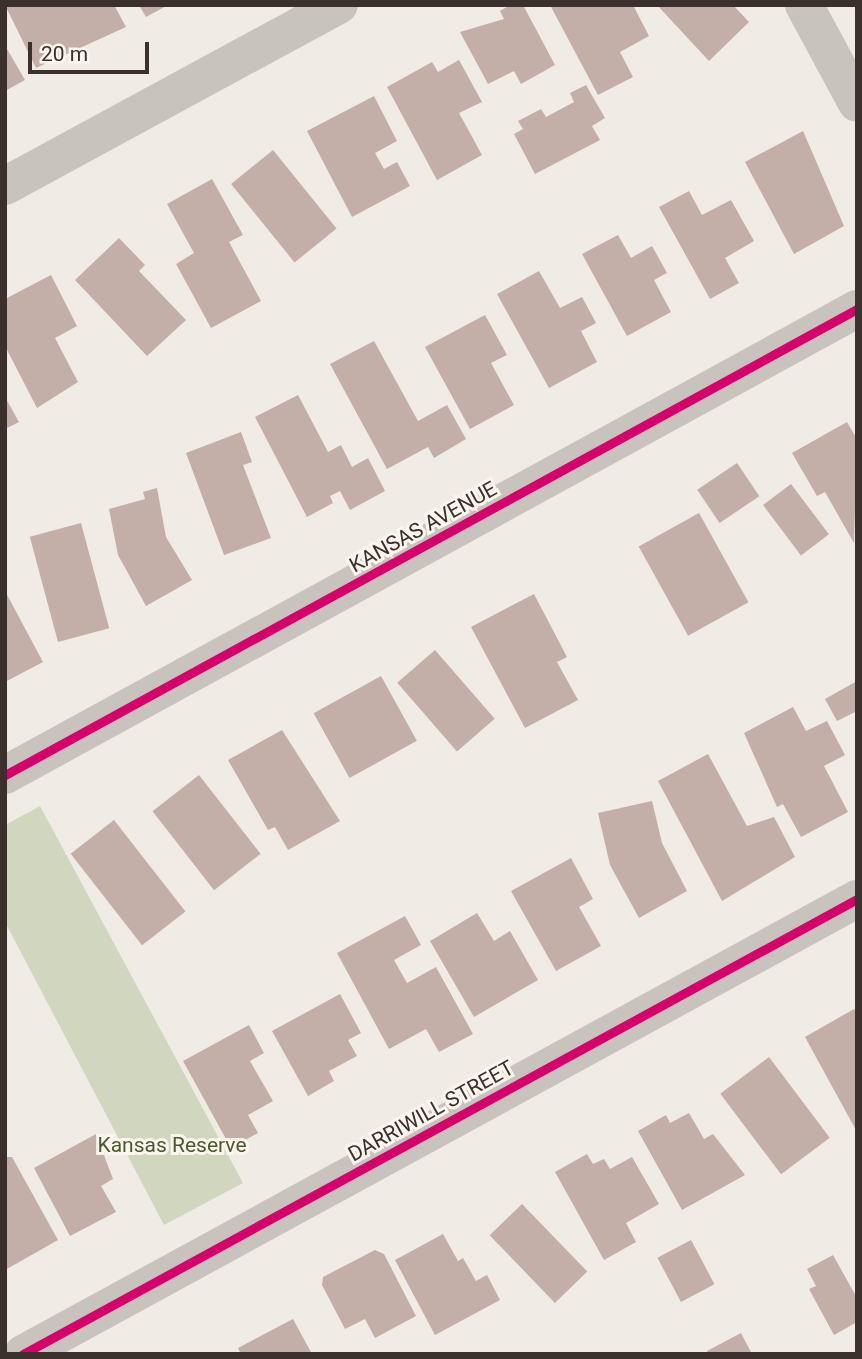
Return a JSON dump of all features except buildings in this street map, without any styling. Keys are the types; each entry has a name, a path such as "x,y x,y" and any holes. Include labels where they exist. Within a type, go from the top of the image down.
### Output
{"street":[{"path":"5,187 339,5"},
{"path":"804,5 857,103"},
{"name":"KANSAS AVENUE","path":"5,775 857,309"},
{"name":"DARRIWILL STREET","path":"23,1354 857,899"}],"green space":[{"name":"Kansas Reserve","path":"40,806 243,1183 164,1225 5,922 5,825"}],"cycle path":[{"path":"5,775 857,309"},
{"path":"23,1354 857,899"}]}
